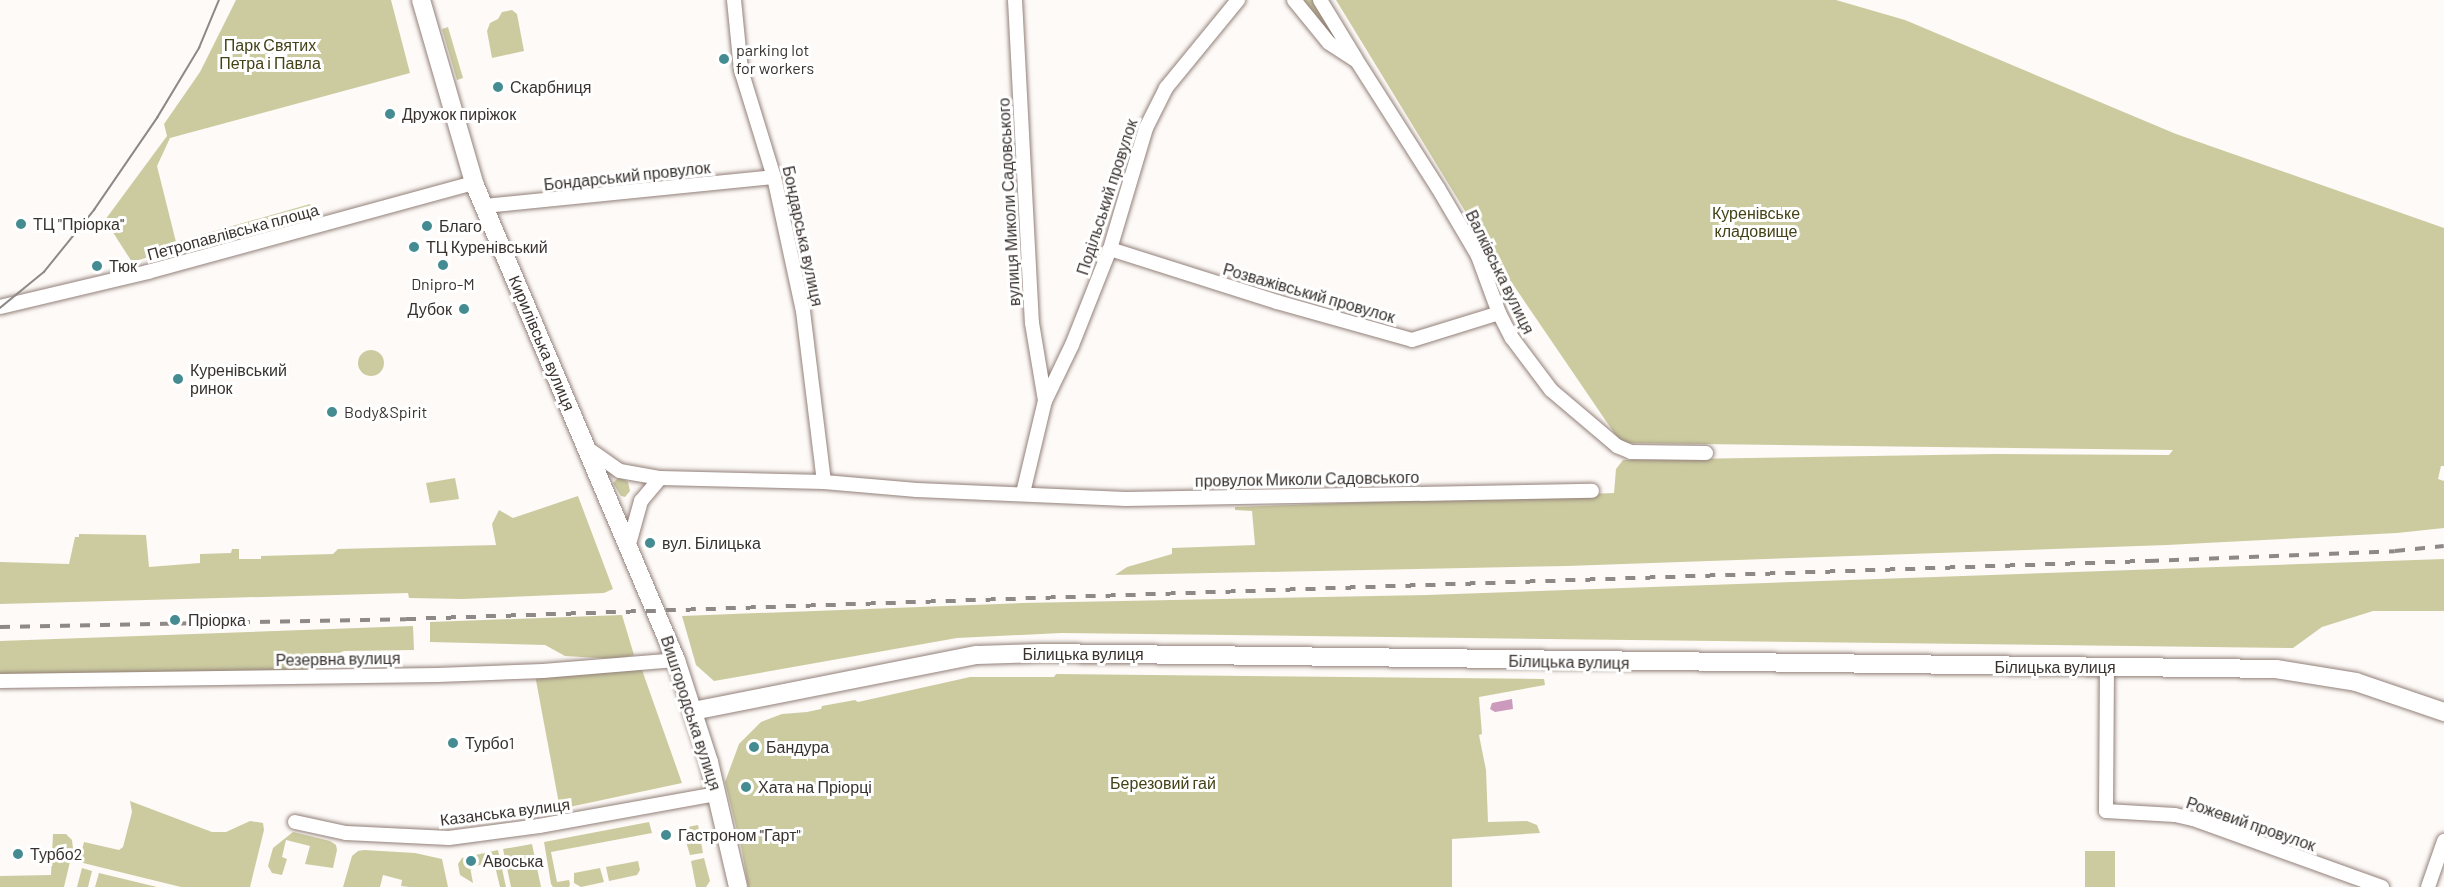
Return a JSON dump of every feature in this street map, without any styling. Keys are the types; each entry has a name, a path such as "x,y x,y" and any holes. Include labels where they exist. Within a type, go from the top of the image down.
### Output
{"main road":[{"name":"Кирилівська вулиця","path":"421,0 474,183 629,544"},
{"name":"Вишгородська вулиця","path":"629,544 676,660 693,711 717,794 738,887"},
{"name":"Білицька вулиця","path":"693,711 977,655 1040,653 1683,664 2276,669 2356,682 2444,712"}],"street":[{"name":"Бондарська вулиця","path":"734,0 741,70 774,177 803,311 824,482"},
{"name":"вулиця Миколи Садовського","path":"1015,0 1032,323 1045,401"},
{"name":"Подільський провулок","path":"1023,493 1045,401 1072,345 1110,249 1142,138 1166,88 1238,0"},
{"name":"Валківська вулиця","path":"1294,0 1329,43 1357,61 1438,188 1478,256 1499,313 1512,338 1551,390 1617,446 1631,452 1706,453"},
{"path":"1320,0 1357,61"},
{"name":"Бондарський провулок","path":"484,206 774,177"},
{"name":"Петропавлівська площа","path":"0,307 148,272 474,183"},
{"name":"Розважівський провулок","path":"1110,249 1277,302 1412,340 1499,313"},
{"path":"586,447 620,471 660,478 824,482 917,490 1023,493"},
{"path":"629,544 641,501 660,478"},
{"name":"провулок Миколи Садовського","path":"1023,493 1126,499 1592,491"},
{"name":"Резервна вулиця","path":"0,681 473,674 643,665 676,660"},
{"name":"Рожевий провулок","path":"2107,667 2106,811 2175,815 2193,819 2382,887"},
{"name":"Казанська вулиця","path":"295,822 346,833 449,838 539,826 717,794"},
{"path":"2428,887 2444,841"}],"green space":[{"name":"Парк Святих Петра і Павла","path":"236,0 391,0 410,73 170,138 157,166 176,242 310,204 312,209 132,262 105,220 167,136 164,124 200,72"},
{"path":"1301,0 1315,0 1340,40 1337,41"},
{"name":"Куренівське кладовище","path":"1336,0 1836,0 1905,20 2176,134 2444,228 2444,466 2441,466 2438,479 2444,481 2444,528 2397,533 2167,545 1567,566 1115,575 1127,567 1172,554 1172,548 1255,545 1252,511 1235,510 1235,507 1614,493 1616,469 1623,460 1996,454 2169,455 2173,450 1621,443 1484,242"},
{"path":"512,10 517,14 524,51 492,58 487,31 490,23 498,19 502,12"},
{"path":"448,27 463,78 457,80 442,29"},
{"path":"371,350 380,354 384,363 380,372 371,376 362,372 358,363 362,354"},
{"path":"619,477 628,482 630,491 625,497 621,496 613,483"},
{"path":"455,478 459,499 430,503 426,483"},
{"path":"578,496 613,589 604,593 462,599 409,598 408,593 0,604 0,562 69,564 75,537 79,537 79,534 146,535 149,567 200,563 200,554 231,553 232,549 239,549 239,559 261,559 261,556 333,554 338,549 496,545 492,524 499,510 513,518"},
{"path":"2444,559 2444,611 2373,611 2322,627 2293,648 1061,633 957,638 714,681 696,665 682,616 1022,603 1427,595"},
{"path":"622,615 634,655 616,659 565,656 545,645 430,642 430,622"},
{"path":"413,626 414,650 344,651 322,661 314,670 0,676 0,641"},
{"path":"642,670 682,783 560,809 535,675"},
{"name":"Березовий гай","path":"1056,674 1544,679 1545,685 1479,697 1482,734 1479,735 1486,770 1488,822 1527,821 1537,825 1540,833 1452,839 1452,887 748,887 742,851 725,782 739,744 761,722 782,714 807,712 821,709 822,706 855,700 858,702 970,677 1054,677"},
{"path":"130,801 212,832 226,832 250,821 263,823 264,830 250,887 181,887 79,862 84,842 119,850 123,847 132,812"},
{"path":"649,822 652,833 551,852 557,882 569,880 570,884 569,887 553,887 551,884 544,842"},
{"path":"698,825 703,853 690,855 682,828"},
{"path":"293,832 330,841 336,845 333,868 305,864 310,846 286,840 282,857 287,859 282,875 272,873 268,866 273,848"},
{"path":"53,834 66,834 72,840 73,849 64,887 0,887 0,876 51,875"},
{"path":"532,844 541,887 511,887 503,849"},
{"path":"364,850 415,853 442,859 448,887 401,886 402,880 383,875 380,887 343,887 352,856"},
{"path":"498,850 506,887 500,887 494,862 470,867 473,883 460,875 458,864 462,858"},
{"path":"2085,851 2115,851 2115,887 2085,887"},
{"path":"704,858 710,881 706,887 696,887 691,861"},
{"path":"638,861 640,870 637,875 609,881 606,867"},
{"path":"82,868 92,871 88,887 77,887"},
{"path":"600,868 604,882 581,887 574,883 574,873"},
{"path":"99,873 157,887 95,887"}],"shaded area":[{"path":"1512,699 1513,709 1495,712 1490,709 1492,703"}],"tram line":[{"path":"0,308 44,272 94,210 157,118 199,48 219,0"}],"railway":[{"path":"0,627 406,619 2149,561 2395,551 2444,546"}],"place":[{"name":"parking lot for workers","path":"724,59"},
{"name":"Скарбниця","path":"498,87"},
{"name":"Дружок пиріжок","path":"390,114"},
{"name":"ТЦ \"Пріорка\"","path":"21,224"},
{"name":"Благо","path":"427,226"},
{"name":"ТЦ Куренівський","path":"414,247"},
{"name":"Dnipro-M","path":"443,265"},
{"name":"Тюк","path":"97,266"},
{"name":"Дубок","path":"464,309"},
{"name":"Куренівський ринок","path":"178,379"},
{"name":"Body&Spirit","path":"332,412"},
{"name":"вул. Білицька","path":"650,543"},
{"name":"Пріорка","path":"175,620"},
{"name":"Турбо1","path":"453,743"},
{"name":"Бандура","path":"754,747"},
{"name":"Хата на Пріорці","path":"746,787"},
{"name":"Гастроном \"Гарт\"","path":"666,835"},
{"name":"Турбо2","path":"18,854"},
{"name":"Авоська","path":"471,861"}]}
